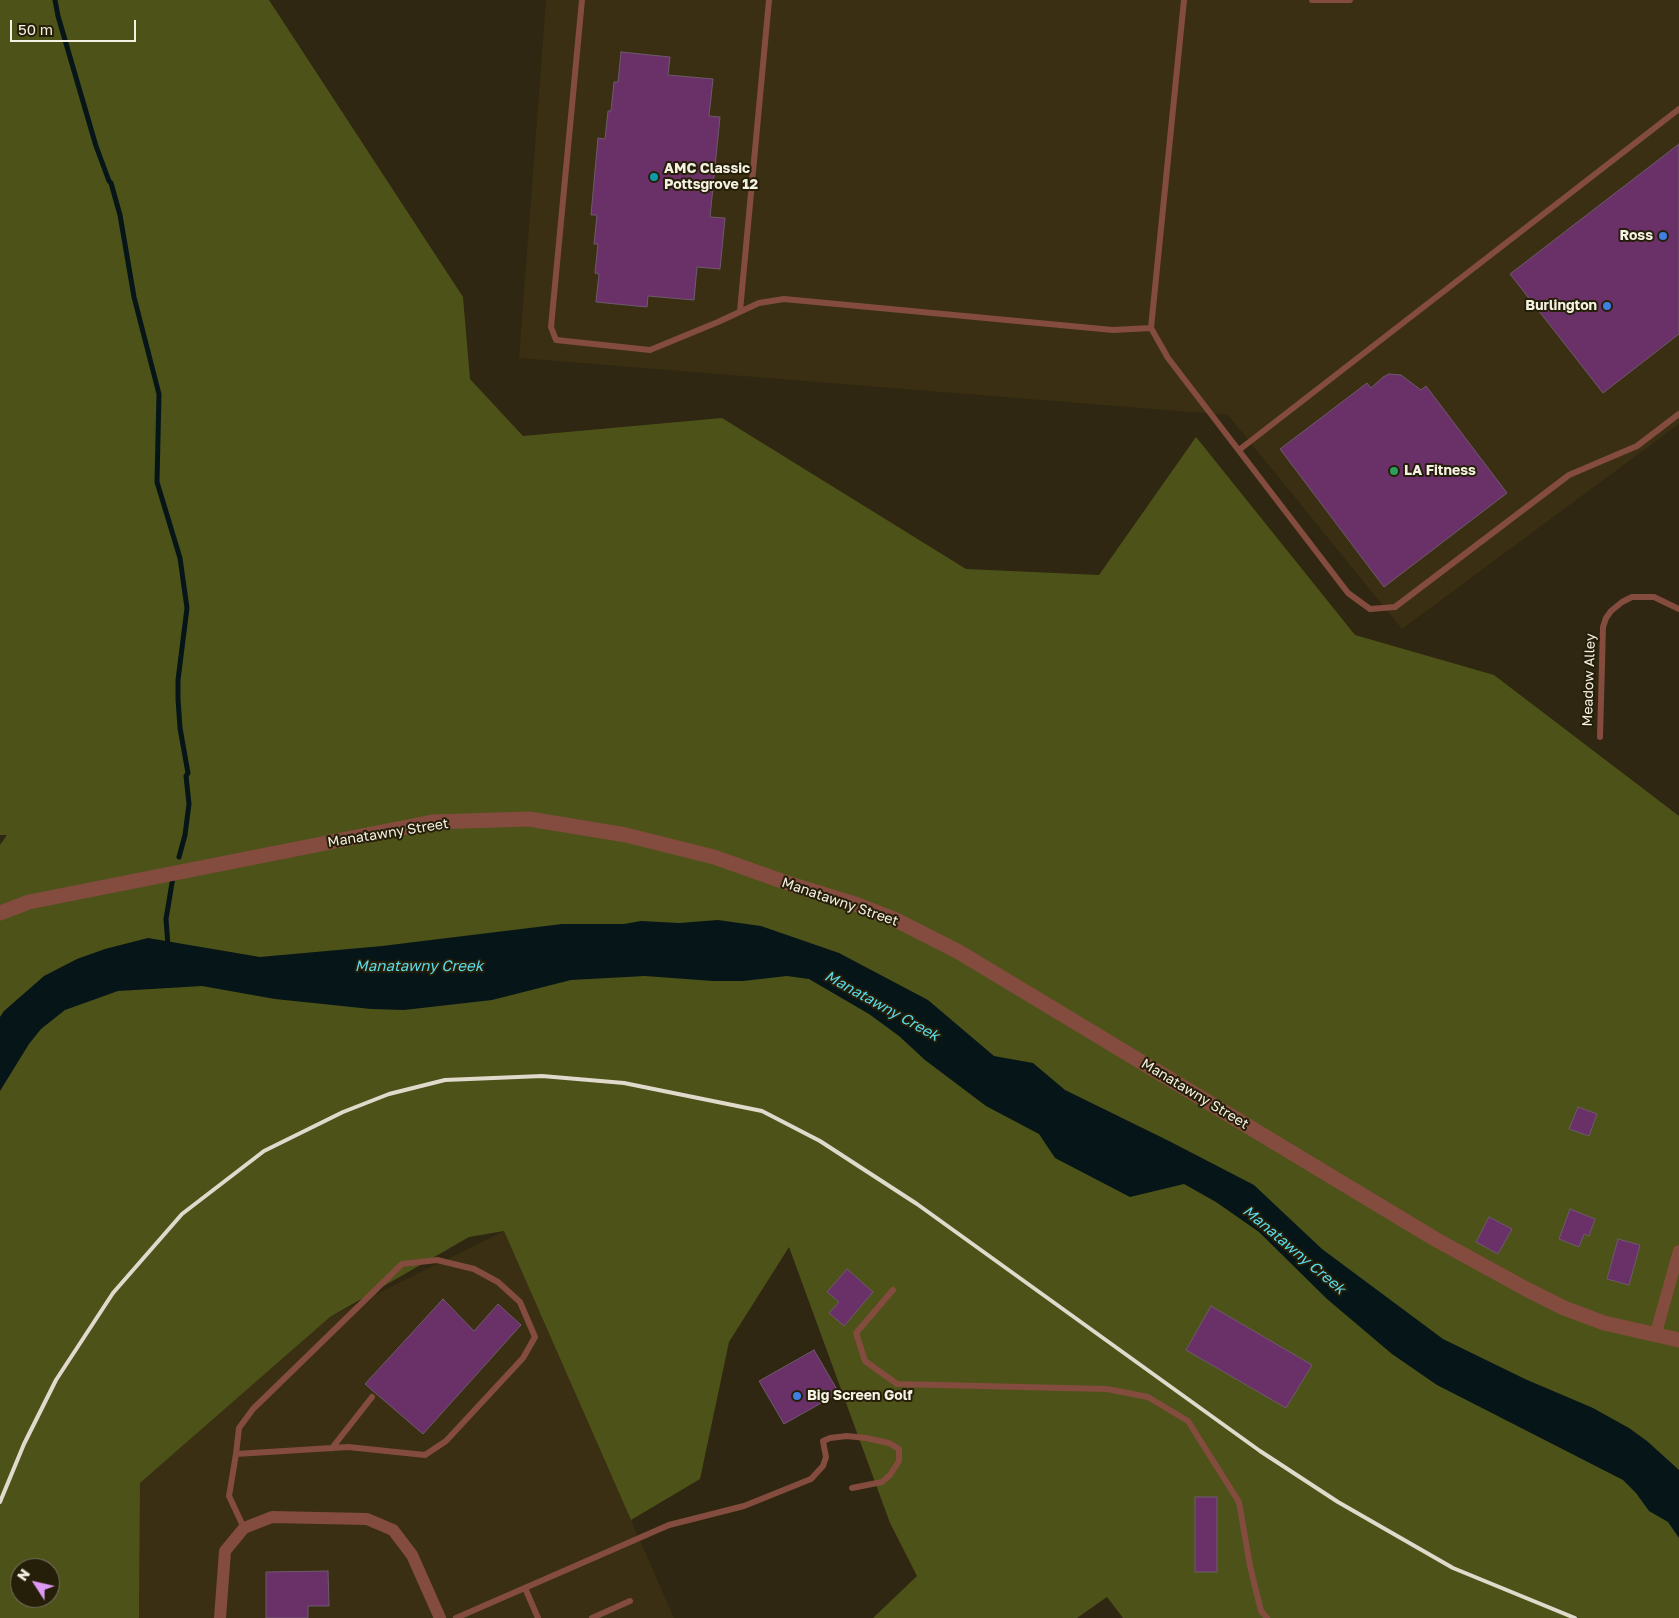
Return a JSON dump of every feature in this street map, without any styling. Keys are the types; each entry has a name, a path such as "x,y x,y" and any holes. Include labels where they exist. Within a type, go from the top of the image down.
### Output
{"street":[{"name":"Manatawny Street","path":"0,913 29,902 432,822 529,819 626,834 714,857 793,886 855,904 894,919 960,952 1477,1263 1564,1308 1604,1324 1679,1340"},
{"path":"1655,1336 1679,1251"},
{"path":"220,1618 225,1551 244,1528 272,1517 367,1519 393,1530 412,1555 440,1618"}],"lane":[{"path":"582,0 551,327 556,340 650,350 759,303 784,299 1113,330 1151,328"},
{"path":"740,311 769,0"},
{"path":"1184,0 1151,328 1168,358 1348,593 1370,609 1395,607 1569,475 1637,446 1679,414"},
{"path":"1312,0 1350,0"},
{"path":"1239,450 1679,109"},
{"name":"Meadow Alley","path":"1600,737 1603,627 1606,618 1622,602 1632,598 1654,597 1679,609"},
{"path":"236,1454 348,1447 425,1455 446,1441 523,1358 535,1337 520,1302 498,1282 474,1269 437,1260 402,1264 253,1409 239,1428 229,1496 244,1528"},
{"path":"893,1290 856,1333 865,1361 897,1384 1107,1389 1148,1397 1188,1421 1239,1502 1250,1566 1262,1612 1267,1618"},
{"path":"332,1448 372,1397"},
{"path":"456,1618 669,1525 744,1506 812,1478 823,1466 826,1457 823,1440 847,1436 866,1438 889,1443 899,1449 899,1461 890,1475 882,1482 852,1488"},
{"path":"526,1588 538,1618"},
{"path":"592,1618 630,1601"}],"shaded area":[{"path":"546,0 1679,0 1679,424 1402,629 1228,415 519,358"},
{"path":"504,1231 674,1618 139,1618 140,1483 330,1317"}],"green space":[{"path":"0,0 269,0 463,297 470,379 523,436 722,418 966,569 1099,575 1196,437 1355,635 1494,675 1679,816 1679,1618 1123,1618 1107,1597 1077,1618 873,1618 917,1576 890,1523 789,1247 729,1342 700,1479 631,1520 504,1231 469,1237 330,1317 140,1483 139,1618 0,1618 0,845 7,835 0,835"}],"water":[{"name":"Manatawny Creek","path":"718,920 761,926 839,953 928,1000 994,1056 1033,1063 1065,1090 1254,1185 1322,1249 1443,1339 1525,1379 1593,1408 1629,1428 1647,1441 1679,1470 1679,1538 1668,1522 1649,1511 1636,1493 1623,1480 1437,1385 1392,1354 1327,1299 1259,1232 1216,1202 1184,1184 1130,1197 1055,1158 1039,1134 986,1106 925,1060 899,1036 869,1014 809,979 787,976 743,981 713,981 645,976 571,980 492,1000 404,1010 371,1009 275,999 202,986 118,991 65,1010 41,1029 29,1044 0,1091 0,1017 4,1011 44,976 77,959 105,949 148,938 260,957 382,946 562,924 624,924 641,921 679,923"}],"building":[{"name":"AMC Classic Pottsgrove 12","path":"621,52 670,57 668,75 713,79 709,116 720,117 710,217 725,218 720,269 697,267 694,300 648,296 647,307 596,302 599,274 595,273 598,244 594,244 597,215 591,215 598,138 605,139 608,111 611,111 614,82 618,82"},
{"name":"Burlington","path":"1679,144 1679,334 1603,393 1510,274"},
{"name":"LA Fitness","path":"1389,374 1401,375 1421,390 1426,386 1507,493 1384,587 1280,449 1367,383 1371,388"},
{"path":"1578,1107 1597,1114 1589,1136 1569,1129"},
{"path":"1570,1209 1595,1219 1589,1236 1584,1234 1579,1247 1559,1239"},
{"path":"1489,1217 1512,1229 1498,1254 1476,1242"},
{"path":"1618,1239 1640,1245 1629,1285 1607,1279"},
{"path":"847,1269 873,1292 844,1326 829,1313 839,1302 827,1292"},
{"path":"443,1299 474,1331 498,1304 521,1325 423,1434 365,1384"},
{"path":"1211,1306 1312,1365 1286,1408 1186,1350"},
{"path":"814,1350 839,1393 784,1424 759,1381"},
{"path":"1195,1497 1217,1497 1217,1572 1195,1572"},
{"path":"328,1571 329,1606 308,1606 308,1618 266,1618 266,1572"}],"waterway":[{"path":"55,0 96,146 111,183 120,215 134,297 159,394 157,482 180,558 187,608 178,680 178,699 180,728 188,773 186,776 189,804 185,835 179,857"},
{"path":"168,946 166,919 173,877"}],"railway":[{"path":"0,1502 24,1444 56,1380 113,1293 182,1214 264,1151 343,1112 389,1094 445,1080 542,1076 624,1083 762,1111 820,1141 917,1204 1260,1451 1338,1502 1453,1568 1575,1618"}],"place":[{"name":"AMC Classic Pottsgrove 12","path":"654,177"},
{"name":"Ross","path":"1663,236"},
{"name":"Burlington","path":"1607,306"},
{"name":"LA Fitness","path":"1394,471"},
{"name":"Big Screen Golf","path":"797,1396"}]}
